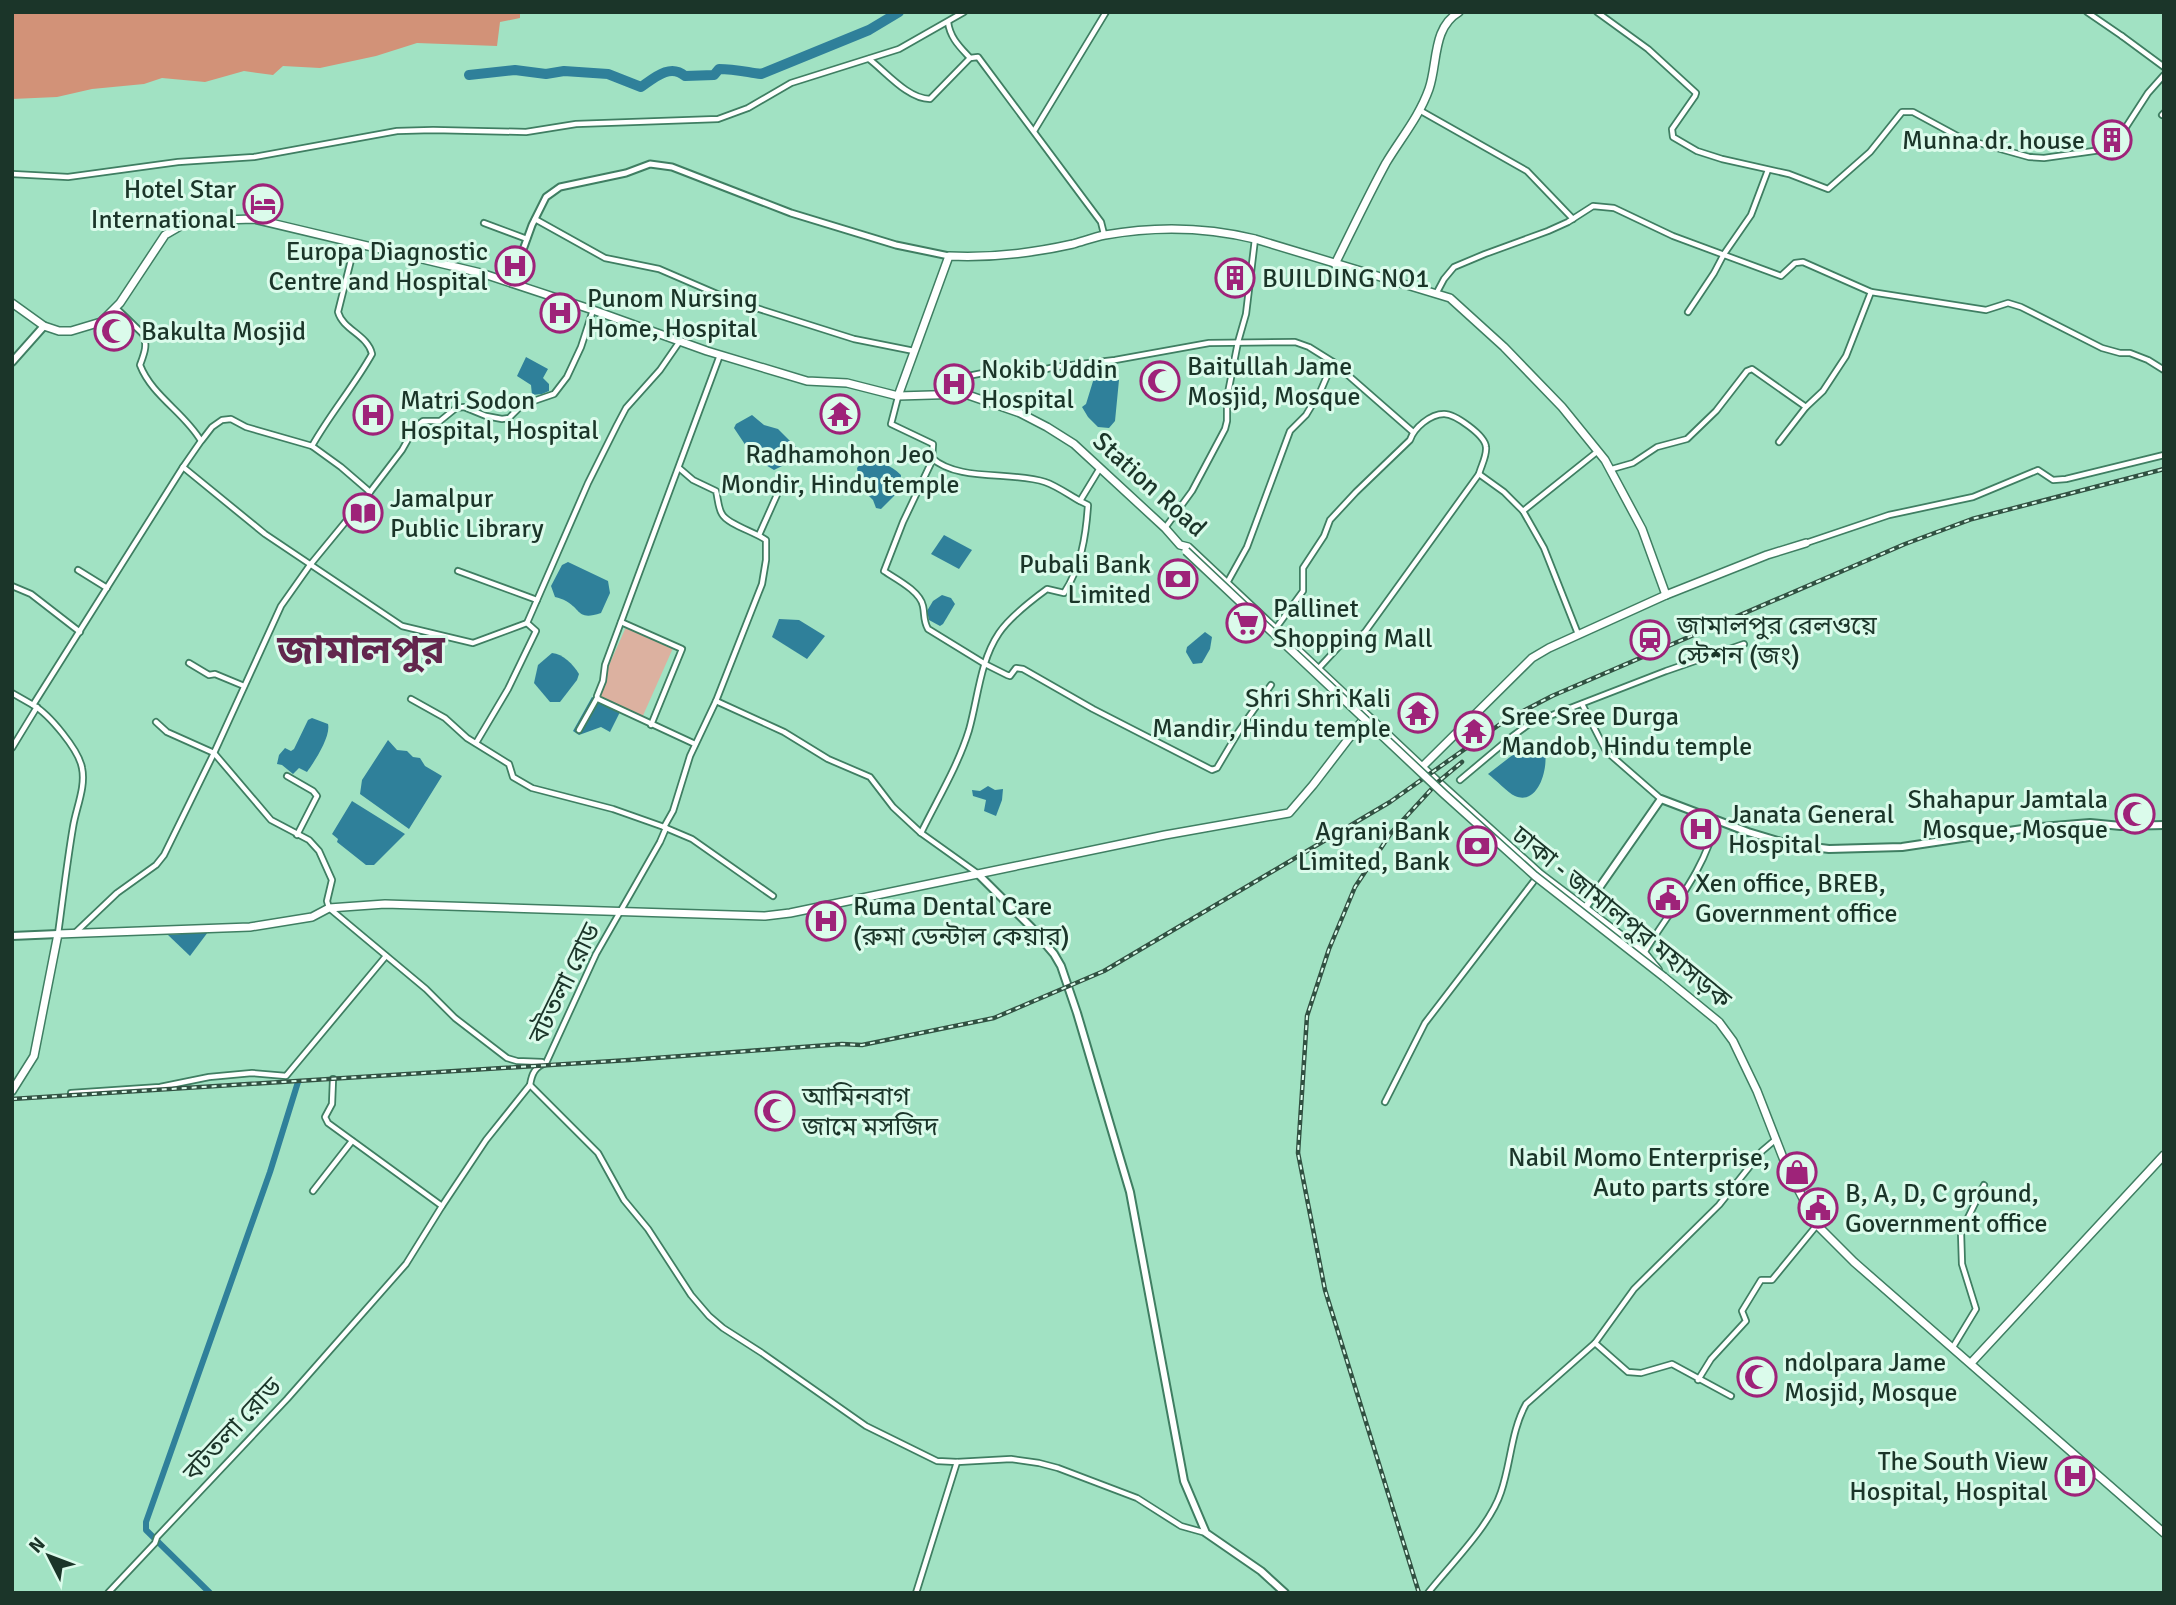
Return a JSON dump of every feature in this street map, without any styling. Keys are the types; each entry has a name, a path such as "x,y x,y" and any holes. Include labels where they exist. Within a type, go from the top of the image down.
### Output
{"main road":[{"path":"1335,264 1387,162 1421,111 1444,25 1459,12"},
{"name":"Station Road","path":"44,326 71,331 102,322 116,308 165,235 188,221 254,219 481,273 720,355 807,381 847,383 898,396 965,394 1020,413 1047,426 1074,444 1183,548 1188,547 1540,874 1644,953 1664,977"},
{"path":"898,396 949,256 996,256 1072,244 1105,235 1169,228 1224,232 1255,239 1450,298 1504,347 1562,407 1612,469 1642,529 1666,595"},
{"path":"12,303 44,326 12,362"},
{"path":"1422,767 1532,658 1578,634 1666,595 1767,555 1806,543"},
{"name":"ঢাকা - জামালপুর মহাসড়ক","path":"1183,548 1434,785 1535,876 1719,1022 1733,1041 1787,1168 1817,1225 1854,1262 2164,1533"},
{"path":"12,936 250,927 312,917 329,908 385,904 765,916 790,913 1165,835 1289,813 1314,785 1366,715"},
{"path":"1585,908 1661,799 1788,844 1829,849 1902,847 2029,828 2078,824 2164,825"},
{"path":"978,874 1054,954 1077,1013 1130,1192 1184,1481 1206,1533 1261,1571 1285,1593"},
{"path":"12,1091 34,1056 58,934"},
{"path":"1971,1363 2164,1155"}],"street":[{"path":"12,174 68,177 187,161 254,157 397,131 526,132 576,124 718,119 748,108 791,83 899,49 964,12"},
{"path":"1034,132 1106,12"},
{"path":"1597,12 1648,49 1696,93 1672,129 1673,138 1697,151 1788,174 1828,189 1870,152 1902,112 1913,112 1961,138 2029,157 2044,158 2108,149 2115,144 2148,93 2164,75"},
{"path":"2087,12 2164,67"},
{"path":"948,22 949,31 956,43 970,58"},
{"path":"869,59 906,89 930,99 970,58 978,57 1101,222 1105,235"},
{"path":"1421,111 1527,171 1573,219"},
{"path":"511,283 546,197 560,187 626,173 650,164 672,167 791,213 896,246 949,256"},
{"path":"1688,312 1751,215 1768,170"},
{"path":"1436,294 1454,267 1548,231 1593,206 1614,208 1673,236 1782,276 1795,262 1803,262 1871,292 1986,310 2008,303 2102,348 2148,360 2164,370"},
{"path":"535,219 605,258 659,269 731,300 854,339 915,351"},
{"path":"484,223 527,239"},
{"path":"1165,528 1192,491 1225,429 1227,398 1246,314 1255,239"},
{"path":"312,446 327,419 372,354 370,346 340,320 338,312 355,243"},
{"path":"1779,442 1806,407 1823,391 1846,356 1871,292"},
{"path":"116,308 146,340 140,365 143,373 194,429 201,441"},
{"path":"75,933 111,898 156,865 164,855 281,606 310,565 402,450 415,426 423,421 440,421 456,408 464,407 485,416 509,418 522,405 554,394 567,377 593,310"},
{"path":"183,467 265,534 402,626 473,643 527,623 588,483 626,408 660,370 680,341"},
{"path":"948,395 968,376 983,373 1020,376 1055,367 1115,360 1209,343 1295,342 1333,362 1413,432"},
{"path":"579,730 597,698 605,665 720,355"},
{"path":"1227,583 1247,547 1290,431 1306,415 1333,362"},
{"path":"1612,469 1633,463 1657,447 1687,439 1716,411 1747,371 1752,369 1806,407"},
{"path":"898,396 891,424 933,444 932,458 884,570 919,597 924,607 928,629 1007,676 1016,668 1023,669 1093,709 1212,770 1217,768 1271,685"},
{"path":"1276,628 1303,591 1303,568 1331,520 1410,440 1413,432 1438,415 1454,416 1484,439 1486,452 1479,474 1365,632 1343,642 1317,669"},
{"path":"12,748 79,632 183,467 201,441 222,420 231,419 312,446 370,492"},
{"path":"1523,511 1598,451"},
{"path":"1806,543 1889,515 1973,497 2038,470 2053,480 2066,480 2164,455"},
{"path":"921,833 968,730 992,643 1001,629 1046,589 1063,593 1072,580 1087,529 1088,505 1045,482 980,475 938,464 932,458"},
{"path":"679,468 693,480 716,491 722,514 729,522 759,535 780,488"},
{"path":"1080,501 1100,468"},
{"path":"1479,474 1504,492 1523,511 1544,548 1578,634"},
{"name":"বটতলা রোড","path":"108,1593 287,1399 406,1264 486,1140 530,1085 532,1074 538,1066 546,1063 583,980 643,874 673,811 695,744 716,701 762,584 766,540 759,535"},
{"path":"78,570 107,588"},
{"path":"458,571 537,600"},
{"path":"12,586 31,594 79,632"},
{"path":"621,622 682,649 652,725"},
{"path":"476,743 508,690 536,631 527,623"},
{"path":"1460,779 1529,724 1744,644"},
{"path":"189,663 209,675 215,674 244,687"},
{"path":"12,693 35,706 71,745 82,765 83,778 73,825 58,934"},
{"path":"597,698 695,744"},
{"path":"411,699 445,718 476,743 509,764 513,777 532,788 613,808 692,839 773,896"},
{"path":"716,701 784,732 828,759 870,777 893,807 921,833 978,874"},
{"path":"1582,704 1606,751 1661,799"},
{"path":"156,722 167,732 214,753 271,820 309,840 319,851 332,880 327,901 329,908 426,989 455,1018 507,1058 546,1063"},
{"path":"287,776 317,796 297,835"},
{"path":"1644,953 1690,885 1713,836 1716,820"},
{"path":"1385,1101 1426,1023 1540,874"},
{"path":"71,1093 160,1087 209,1077 252,1073 286,1076 386,956"},
{"path":"333,1079 332,1104 325,1117 328,1123 442,1206"},
{"path":"530,1085 598,1153 624,1200 648,1229 691,1295 723,1328 866,1426 937,1461 1011,1459 1048,1465 1137,1498 1181,1526 1206,1533"},
{"path":"1427,1593 1488,1518 1501,1493 1519,1415 1526,1404 1595,1343 1634,1289 1719,1205 1762,1152 1776,1140"},
{"path":"313,1191 352,1141"},
{"path":"1953,1347 1976,1309 1962,1264 1961,1232 1984,1185"},
{"path":"1698,1380 1711,1359 1746,1321 1742,1311 1761,1280 1772,1280 1817,1225"},
{"path":"1595,1343 1628,1372 1640,1373 1672,1364 1731,1396"},
{"path":"916,1593 957,1462"}],"shaded area":[{"path":"12,12 520,12 520,18 500,22 497,46 417,43 376,56 320,68 283,66 273,75 244,71 205,82 162,78 144,84 92,89 57,97 12,99"},
{"path":"626,627 673,648 641,720 594,699"}],"water":[{"path":"526,357 548,369 543,378 549,384 549,391 532,395 531,385 517,376"},
{"path":"1094,378 1119,380 1115,421 1109,428 1098,427 1082,407 1086,404"},
{"path":"752,415 764,425 778,429 798,449 787,455 782,466 774,470 754,458 734,428"},
{"path":"863,461 884,464 901,475 900,490 881,509 876,508 873,500 860,487 857,468"},
{"path":"944,535 972,550 959,569 931,554"},
{"path":"568,562 608,581 610,593 601,613 583,615 571,604 555,597 551,586 562,565"},
{"path":"942,595 951,598 955,604 940,626 929,620 927,611 933,601"},
{"path":"779,619 799,620 825,636 807,659 772,637"},
{"path":"1205,632 1212,637 1210,649 1202,663 1193,664 1186,652 1187,647"},
{"path":"552,653 567,660 579,674 560,702 550,702 534,683 538,665"},
{"path":"592,697 620,712 610,732 601,727 579,735 573,731"},
{"path":"312,718 328,724 325,742 307,772 299,768 293,774 277,764 279,755 285,748 291,751 294,749 308,720"},
{"path":"388,740 397,750 407,751 413,757 420,758 425,766 442,776 409,829 360,794 362,780"},
{"path":"1539,743 1545,752 1545,768 1540,784 1530,796 1515,796 1488,774 1523,747"},
{"path":"988,786 995,790 1003,789 996,816 984,811 986,800 973,796 972,790 980,791"},
{"path":"352,801 405,834 374,865 366,865 337,842 338,839 332,834"},
{"path":"208,932 190,956 168,935"}],"waterway":[{"path":"469,75 515,70 546,74 564,71 608,74 641,87 668,71 679,72 685,76 714,75 719,69 761,74 869,30 899,12"},
{"path":"210,1593 146,1530 146,1522 270,1172 298,1082"}],"railway":[{"path":"12,1099 842,1044 862,1045 994,1018 1104,971 1390,802 1506,720 1552,696 1905,544 1972,519 2164,469"},
{"path":"1419,1593 1325,1290 1298,1153 1307,1016 1329,949 1355,887 1391,833 1438,782 1462,762"}],"place":[{"name":"Munna dr. house","path":"2112,140"},
{"name":"Hotel Star International","path":"263,204"},
{"name":"Europa Diagnostic Centre and Hospital","path":"515,266"},
{"name":"BUILDING NO1","path":"1235,278"},
{"name":"Punom Nursing Home, Hospital","path":"560,313"},
{"name":"Bakulta Mosjid","path":"114,331"},
{"name":"Baitullah Jame Mosjid, Mosque","path":"1160,381"},
{"name":"Nokib Uddin Hospital","path":"954,384"},
{"name":"Radhamohon Jeo Mondir, Hindu temple","path":"840,414"},
{"name":"Matri Sodon Hospital, Hospital","path":"373,415"},
{"name":"Jamalpur Public Library","path":"363,513"},
{"name":"Pubali Bank Limited","path":"1178,579"},
{"name":"Pallinet Shopping Mall","path":"1246,623"},
{"name":"জামালপুর রেলওয়ে স্টেশন (জং)","path":"1650,640"},
{"name":"Shri Shri Kali Mandir, Hindu temple","path":"1418,713"},
{"name":"Sree Sree Durga Mandob, Hindu temple","path":"1474,731"},
{"name":"Shahapur Jamtala Mosque, Mosque","path":"2135,814"},
{"name":"Janata General Hospital","path":"1701,829"},
{"name":"Agrani Bank Limited, Bank","path":"1477,846"},
{"name":"Xen office, BREB, Government office","path":"1668,898"},
{"name":"Ruma Dental Care (রুমা ডেন্টাল কেয়ার)","path":"826,921"},
{"name":"আমিনবাগ জামে মসজিদ","path":"775,1111"},
{"name":"Nabil Momo Enterprise, Auto parts store","path":"1797,1172"},
{"name":"B, A, D, C ground, Government office","path":"1818,1208"},
{"name":"ndolpara Jame Mosjid, Mosque","path":"1757,1377"},
{"name":"The South View Hospital, Hospital","path":"2075,1476"}],"district":[{"name":"জামালপুর","path":"361,649"}]}
